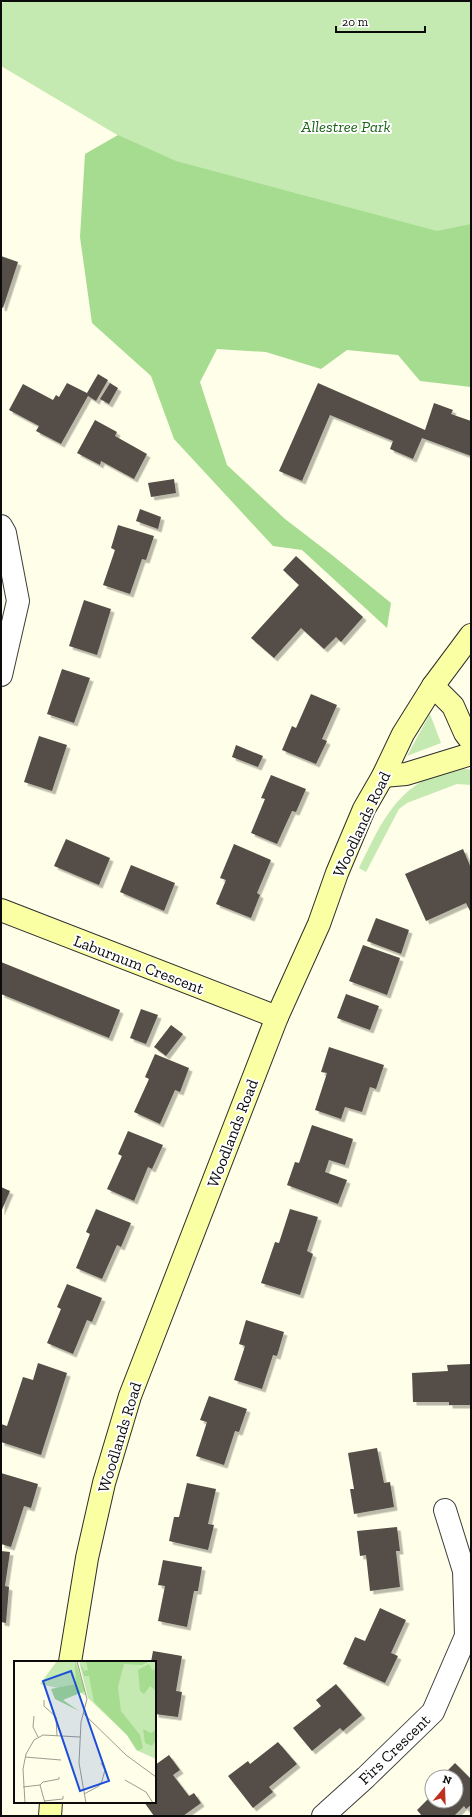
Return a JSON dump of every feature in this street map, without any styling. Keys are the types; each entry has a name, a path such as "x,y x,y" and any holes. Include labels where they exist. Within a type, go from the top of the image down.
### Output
{"street":[{"path":"1,526 6,533 18,601 1,675"},
{"name":"Woodlands Road","path":"70,1661 74,1628 90,1543 104,1483 130,1396 277,1017 319,924 337,873 364,809 384,776 403,734 433,686 471,636"},
{"path":"433,686 453,706 465,733 471,741"},
{"path":"384,776 406,774 471,754"},
{"name":"Laburnum Crescent","path":"1,910 277,1017"},
{"name":"Firs Crescent","path":"323,1816 366,1777 433,1712 466,1636 464,1571 445,1510"},
{"path":"50,1816 51,1803"}],"green space":[{"name":"Allestree Park","path":"6,1 471,1 471,345 1,66 1,4"},
{"path":"118,135 176,161 437,231 471,224 471,387 420,381 398,355 347,350 321,369 266,352 217,349 200,382 227,465 285,519 391,603 387,628 302,550 273,546 174,439 151,376 92,323 80,237 85,154"},
{"path":"430,714 441,743 407,756"},
{"path":"461,768 471,770 471,785 457,784 407,803 399,809 366,872 359,868 380,826 398,801 422,781 440,773"}],"building":[{"path":"1,256 18,262 3,308 1,307"},
{"path":"98,374 108,380 96,401 88,396 61,444 36,431 39,426 9,410 23,384 53,400 56,395 59,397 67,383 87,393"},
{"path":"110,383 118,388 109,404 100,399"},
{"path":"318,383 425,430 434,403 453,410 451,414 471,421 471,456 422,438 413,459 390,449 393,441 330,415 302,481 279,471"},
{"path":"95,420 117,432 115,436 147,454 134,479 101,461 100,465 77,453"},
{"path":"174,479 176,493 151,497 148,483"},
{"path":"140,509 161,517 158,529 136,521"},
{"path":"118,525 154,536 146,560 142,559 130,594 103,585 115,550 111,548"},
{"path":"296,556 363,617 341,642 336,637 324,649 301,628 274,658 251,638 299,585 283,570"},
{"path":"84,600 111,609 97,655 69,646"},
{"path":"62,669 90,678 74,723 47,714"},
{"path":"311,694 337,705 322,739 327,741 316,764 282,750 292,726 296,728"},
{"path":"39,736 67,745 52,791 24,782"},
{"path":"236,745 263,756 258,767 232,757"},
{"path":"271,775 306,789 296,812 292,811 277,844 251,833 265,799 261,798"},
{"path":"66,839 110,858 99,885 54,866"},
{"path":"234,844 271,860 257,893 260,895 251,918 216,904 226,880 220,878"},
{"path":"463,849 471,868 471,913 466,903 426,921 405,874"},
{"path":"131,865 175,883 164,911 120,892"},
{"path":"376,918 409,930 401,954 367,941"},
{"path":"363,945 400,958 387,995 349,981"},
{"path":"1,962 120,1010 109,1038 1,994"},
{"path":"346,994 379,1006 370,1030 337,1018"},
{"path":"141,1009 158,1015 146,1044 130,1038"},
{"path":"171,1025 183,1034 166,1056 154,1047"},
{"path":"329,1047 384,1065 376,1089 370,1087 362,1112 345,1107 341,1119 315,1110 327,1073 321,1072"},
{"path":"155,1054 189,1068 180,1092 175,1090 160,1124 134,1112 149,1079 145,1077"},
{"path":"312,1125 353,1139 345,1165 329,1160 325,1172 347,1180 338,1204 287,1185 295,1162 299,1163"},
{"path":"128,1131 163,1145 152,1169 148,1167 134,1201 107,1189 122,1156 118,1154"},
{"path":"1,1187 10,1191 1,1212"},
{"path":"96,1209 131,1223 121,1247 117,1245 102,1279 76,1268 90,1234 86,1232"},
{"path":"290,1209 318,1217 307,1251 313,1254 300,1295 261,1283 275,1242 279,1243"},
{"path":"67,1284 102,1298 92,1322 87,1320 73,1354 47,1343 61,1309 57,1307"},
{"path":"246,1320 284,1332 277,1356 273,1355 262,1389 234,1380 245,1346 239,1344"},
{"path":"38,1363 67,1373 41,1455 1,1442 1,1424 7,1426 23,1377 33,1380"},
{"path":"471,1364 471,1405 449,1405 449,1402 413,1402 412,1373 448,1371 447,1365"},
{"path":"209,1396 247,1409 239,1432 235,1431 224,1465 196,1456 207,1422 200,1420"},
{"path":"377,1448 384,1483 390,1482 394,1507 354,1514 350,1489 354,1489 348,1453"},
{"path":"1,1473 38,1484 31,1508 24,1506 11,1547 1,1544"},
{"path":"187,1483 216,1489 208,1524 214,1525 208,1550 169,1541 174,1517 179,1517"},
{"path":"397,1527 400,1551 396,1551 400,1587 370,1591 366,1555 360,1556 357,1531"},
{"path":"1,1551 10,1552 5,1586 9,1587 6,1623 1,1622"},
{"path":"163,1560 202,1567 198,1591 194,1591 187,1627 158,1621 165,1586 158,1585"},
{"path":"380,1608 406,1620 391,1653 398,1656 385,1683 343,1664 355,1637 365,1641"},
{"path":"153,1651 182,1656 176,1691 182,1692 178,1717 156,1714 156,1661 151,1661"},
{"path":"336,1684 362,1715 343,1731 340,1728 312,1751 293,1728 321,1706 316,1700"},
{"path":"278,1742 297,1764 269,1787 273,1792 253,1808 228,1776 248,1761 250,1764"},
{"path":"169,1755 180,1770 173,1775 189,1796 194,1793 201,1803 183,1816 154,1816 145,1803 156,1803 156,1764"},
{"path":"455,1763 461,1769 449,1769"},
{"path":"464,1772 471,1779 471,1805 466,1809 464,1806"},
{"path":"424,1803 424,1809 461,1809 454,1816 422,1816 417,1810"}]}
